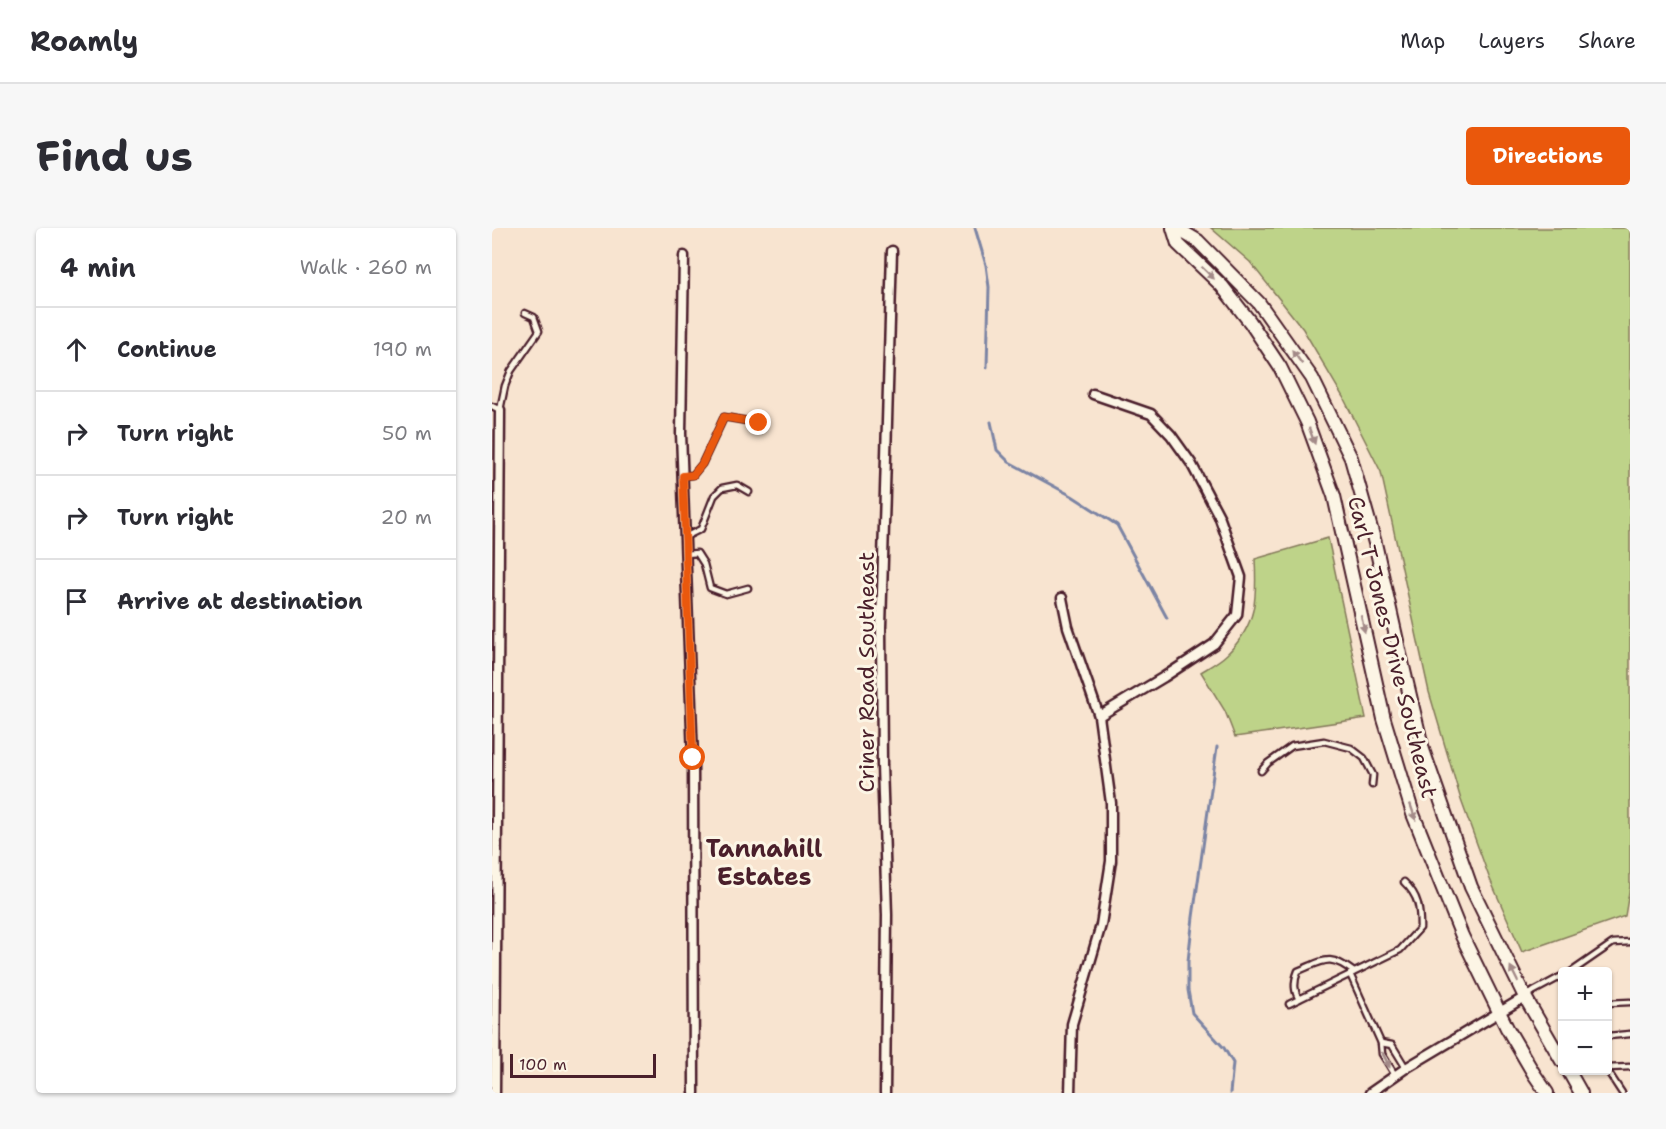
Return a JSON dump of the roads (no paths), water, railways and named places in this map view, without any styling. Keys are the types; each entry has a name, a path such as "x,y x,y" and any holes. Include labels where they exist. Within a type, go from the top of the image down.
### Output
{"main road":[{"name":"Carl T Jones Drive Southeast","path":"1175,228 1198,241 1259,303 1312,378 1351,458 1376,543 1423,750 1471,887 1525,997 1558,1053"},
{"name":"Carl T Jones Drive Southeast","path":"1175,228 1178,244 1222,286 1250,322 1280,367 1306,423 1334,496 1384,719 1413,814 1462,936 1499,1012 1534,1074 1548,1093"},
{"path":"1570,1075 1581,1093"}],"street":[{"name":"Criner Road Southeast","path":"885,1093 887,915 882,765 881,627 892,251"},
{"path":"684,256 681,433 693,758 694,1093"},
{"path":"1093,394 1151,414 1171,435 1191,463 1219,516 1241,577 1237,615 1214,644 1164,678 1099,716"},
{"path":"495,1093 496,408"},
{"path":"1062,598 1068,627 1099,716 1111,803 1111,861 1101,925 1072,1024 1070,1093"},
{"path":"1370,1093 1406,1068 1525,997"}],"lane":[{"path":"496,408 511,371 538,331 534,317 525,313"},
{"path":"683,476 693,475 702,464 724,417 759,423"},
{"path":"685,537 701,530 714,496 722,488 737,485 749,492"},
{"path":"686,554 697,553 704,564 710,588 726,594 748,588"},
{"path":"1261,771 1268,763 1292,746 1324,741 1351,748 1364,758 1373,775 1372,785"},
{"path":"1289,1004 1400,950 1420,928 1420,909 1413,891 1404,882"},
{"path":"1578,967 1613,943 1630,942"},
{"path":"1299,999 1294,981 1298,971 1326,960 1334,960 1352,973 1381,1043 1382,1054 1395,1075"},
{"path":"1525,997 1558,979"},
{"path":"1612,1003 1630,1002"},
{"path":"1612,1036 1630,1034"},
{"path":"1381,1043 1392,1046 1406,1068"},
{"path":"1612,1069 1630,1067"},
{"path":"1611,1075 1622,1093"}],"waterway":[{"path":"975,228 986,265 989,287 987,367"},
{"path":"991,422 997,450 1009,462 1072,496 1117,525 1167,618"},
{"path":"1217,747 1193,917 1188,961 1188,990 1192,1013 1224,1048 1233,1063 1230,1093"}],"district":[{"name":"Tannahill Estates","path":"764,863"}]}
